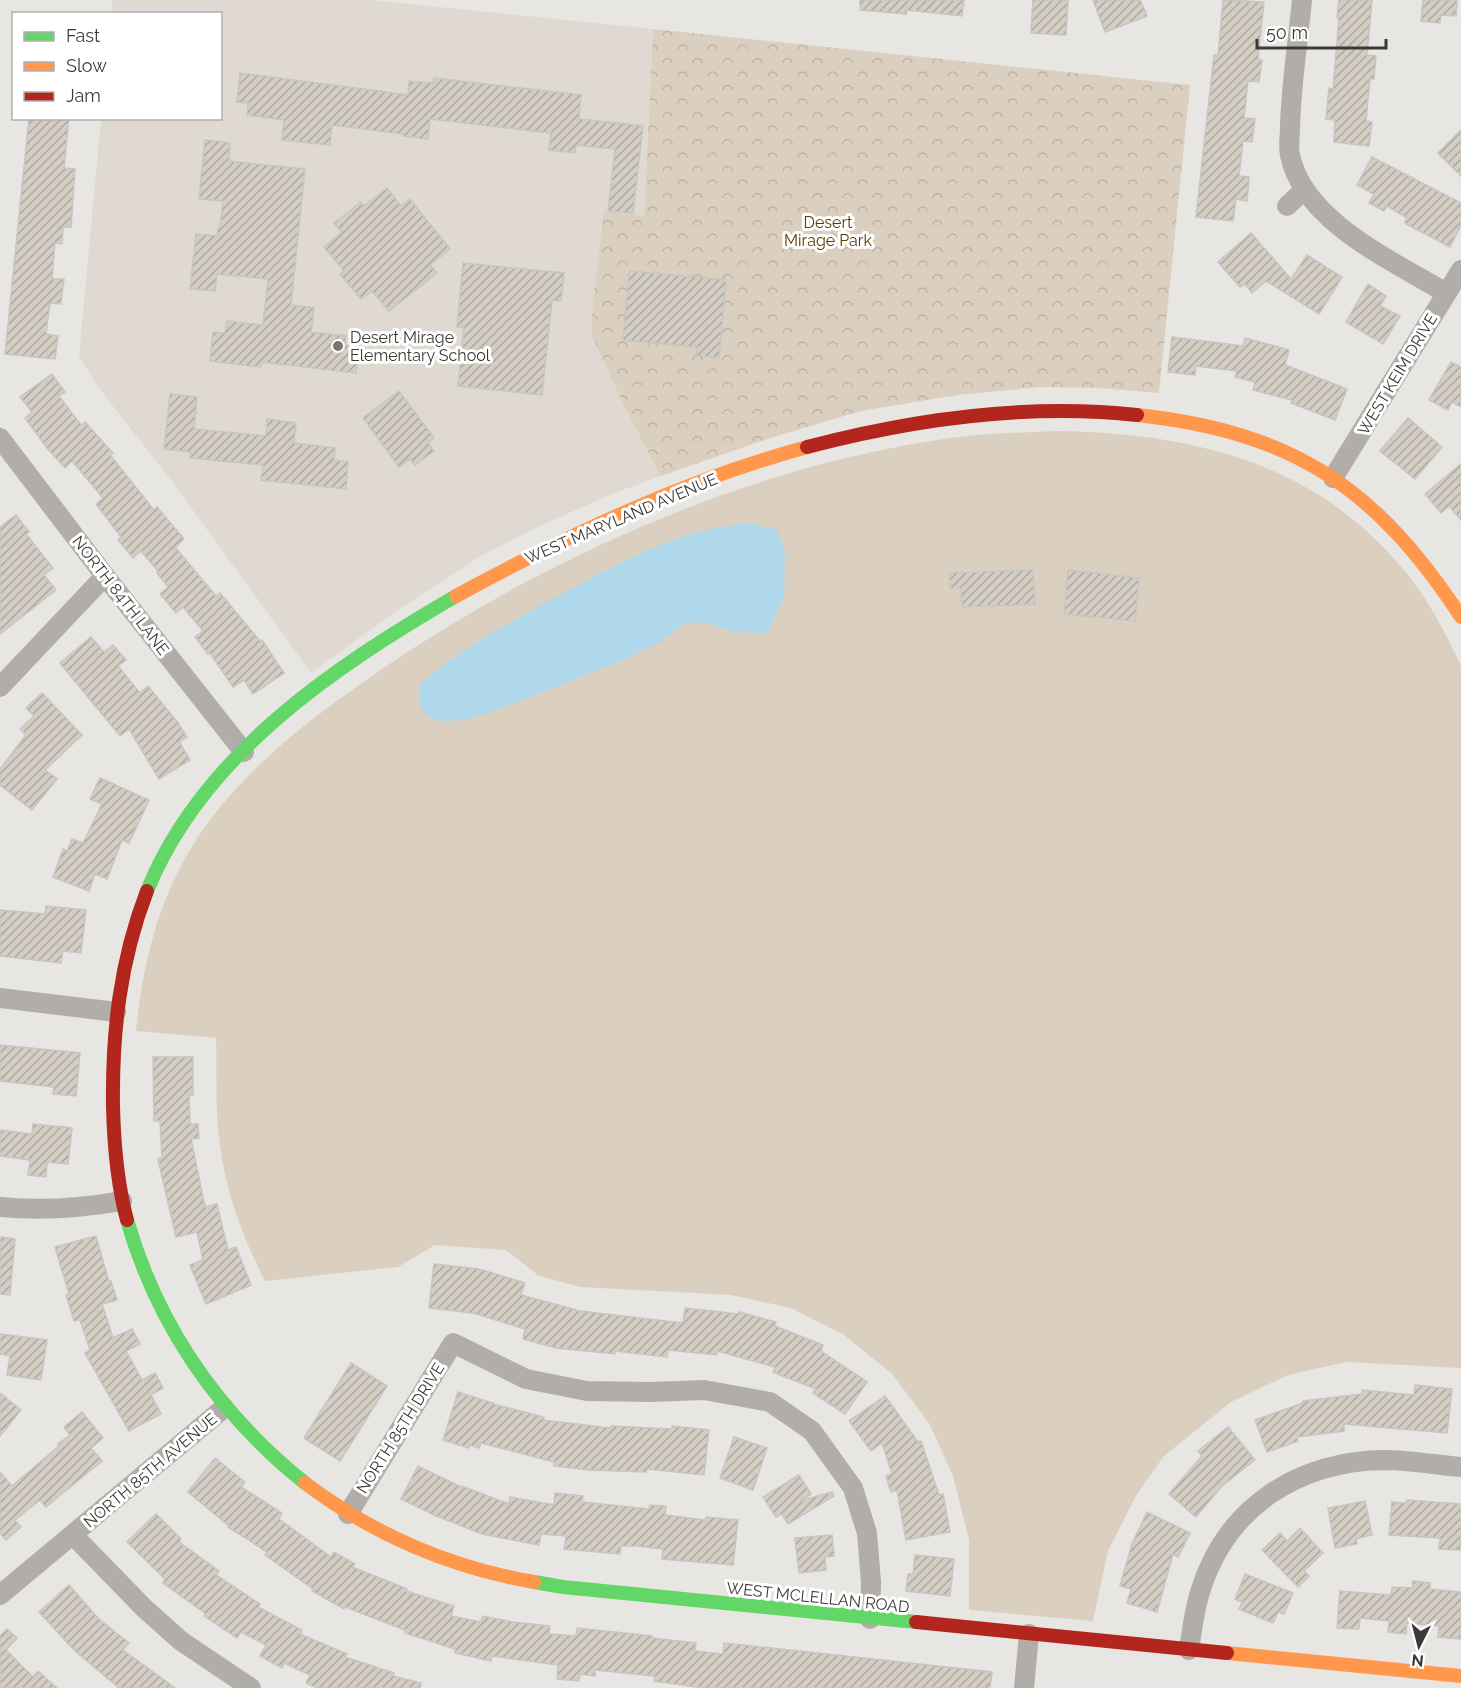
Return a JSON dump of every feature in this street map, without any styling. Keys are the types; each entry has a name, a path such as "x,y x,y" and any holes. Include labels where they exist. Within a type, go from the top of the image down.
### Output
{"street":[{"path":"1302,0 1291,109 1290,155 1304,190 1323,213 1344,231 1446,293"},
{"path":"1287,206 1304,190"},
{"name":"WEST KEIM DRIVE","path":"1333,478 1461,270"},
{"name":"WEST MARYLAND AVENUE","path":"116,1012 129,943 145,899 162,860 189,813 223,772 293,705 341,668 408,623 500,572 592,527 703,481 749,465 853,435 920,422 990,414 1051,411 1137,415 1184,421 1229,431 1283,450 1333,478 1373,508 1395,530 1441,585 1461,617"},
{"name":"NORTH 84TH LANE","path":"0,438 244,752"},
{"path":"0,687 105,576"},
{"path":"0,998 116,1012"},
{"name":"NORTH 85TH AVENUE","path":"0,1595 224,1408 189,1357 159,1304 143,1269 122,1201 113,1118 116,1012"},
{"path":"0,1207 58,1208 96,1206 122,1201"},
{"name":"NORTH 85TH DRIVE","path":"348,1514 453,1343 526,1379 587,1391 704,1390 770,1402 812,1431 854,1488 867,1533 871,1582 870,1619"},
{"name":"WEST MCLELLAN ROAD","path":"224,1408 259,1445 292,1473 348,1514 431,1555 511,1579 563,1587 870,1619 1461,1677"},
{"path":"1189,1650 1199,1593 1209,1567 1239,1520 1278,1488 1315,1471 1351,1463 1385,1460 1461,1467"},
{"path":"73,1535 144,1608 181,1641 251,1688"},
{"path":"1024,1688 1029,1635"}],"shaded area":[{"name":"Desert Mirage Elementary School","path":"113,0 371,0 653,29 644,216 604,212 592,312 592,336 625,408 661,476 609,495 481,556 398,610 311,673 174,484 98,387 79,356 101,120 222,120 222,12 111,12"}],"green space":[{"name":"Desert Mirage Park","path":"653,29 1190,85 1159,393 1097,388 1041,387 957,395 861,411 767,439 661,476 625,408 592,336 592,312 604,211 644,216"},
{"path":"1056,431 1154,438 1201,447 1246,460 1289,478 1330,502 1368,532 1403,569 1428,603 1461,666 1461,1368 1346,1362 1288,1375 1231,1402 1164,1456 1137,1494 1108,1551 1093,1621 969,1610 969,1540 953,1476 929,1423 892,1374 844,1335 791,1308 731,1295 580,1287 539,1276 506,1250 435,1245 398,1267 265,1281 236,1215 226,1180 217,1118 216,1038 136,1031 149,952 164,902 187,855 202,831 241,784 284,742 332,704 382,669 445,628 511,590 650,523 722,495 795,471 869,453 958,437"}],"water":[{"path":"748,523 778,530 785,555 784,599 767,633 732,632 712,624 686,622 661,642 621,661 481,716 446,721 428,717 422,710 419,685 474,644 513,621 604,571 652,548 708,530"}],"building":[{"path":"860,0 964,0 962,16 907,10 906,14 860,10"},
{"path":"1033,0 1068,0 1066,35 1031,33"},
{"path":"1093,0 1140,0 1147,16 1105,32"},
{"path":"1223,0 1264,2 1258,59 1262,60 1259,82 1248,81 1244,118 1255,119 1252,142 1243,141 1239,176 1249,177 1247,201 1236,199 1233,221 1196,217 1214,55 1218,55"},
{"path":"1339,0 1372,0 1367,55 1376,56 1374,79 1370,79 1366,121 1372,122 1369,146 1334,142 1335,120 1326,119 1329,88 1333,89"},
{"path":"1423,0 1457,0 1456,16 1441,15 1440,23 1421,21"},
{"path":"240,73 408,95 409,81 433,83 434,78 581,95 579,119 643,126 633,213 608,211 615,149 576,145 575,153 549,150 551,133 430,119 428,139 332,125 330,145 282,140 284,120 247,115 248,103 237,102"},
{"path":"29,120 69,120 64,168 75,169 71,227 63,227 62,244 55,243 52,279 64,279 61,304 50,303 46,334 58,336 55,359 5,354"},
{"path":"1461,130 1461,176 1438,153"},
{"path":"205,140 230,143 229,161 305,169 291,305 314,308 311,332 346,336 345,345 359,347 356,373 262,362 261,367 210,361 213,332 225,333 227,321 263,325 268,279 217,274 215,291 190,289 196,234 217,236 223,201 199,199"},
{"path":"1372,157 1461,203 1461,225 1450,247 1406,224 1407,218 1387,206 1384,211 1369,203 1374,194 1357,185"},
{"path":"387,188 401,206 410,199 450,249 430,265 437,273 389,311 372,291 361,299 340,274 344,271 324,247 342,232 334,223 361,202 364,206"},
{"path":"1251,233 1291,279 1307,255 1342,277 1319,314 1266,281 1252,293 1245,284 1240,287 1218,262"},
{"path":"463,263 564,273 561,301 552,300 542,395 458,386 464,327 457,327"},
{"path":"629,271 726,280 719,358 696,355 697,347 623,340"},
{"path":"1368,284 1386,296 1380,306 1400,316 1383,344 1346,322"},
{"path":"1172,337 1243,346 1245,338 1289,350 1285,365 1347,389 1335,420 1291,403 1292,400 1253,390 1255,382 1235,377 1237,371 1196,366 1195,375 1168,372"},
{"path":"1451,362 1461,367 1461,407 1452,402 1448,410 1429,400"},
{"path":"52,374 65,392 59,396 81,425 85,422 113,453 110,455 154,510 157,507 184,539 175,547 216,596 220,593 260,641 262,640 284,673 253,694 244,680 233,687 210,653 208,654 195,637 203,631 183,607 176,613 160,594 168,587 157,573 158,571 141,551 133,558 118,540 121,537 96,504 103,498 72,461 65,468 25,418 32,412 20,397"},
{"path":"399,391 434,438 428,443 434,451 415,465 410,459 399,467 363,418"},
{"path":"170,394 197,397 194,429 266,436 267,419 296,423 294,443 335,448 334,460 348,462 346,489 261,480 263,465 190,458 191,452 164,449"},
{"path":"1408,418 1442,447 1415,479 1380,451"},
{"path":"1461,464 1461,520 1449,506 1441,513 1425,494"},
{"path":"16,515 29,532 26,534 53,568 44,575 56,590 0,634 0,527"},
{"path":"1033,570 1035,604 962,607 961,588 950,588 950,573"},
{"path":"1068,570 1139,578 1135,621 1064,614"},
{"path":"91,637 104,652 113,645 126,660 118,666 140,693 148,686 178,723 187,737 179,742 190,760 159,779 129,729 120,736 60,663"},
{"path":"42,693 82,735 45,770 57,779 32,810 0,785 0,769 26,735 20,729 34,716 26,708"},
{"path":"100,778 149,800 129,843 122,840 107,879 95,874 89,891 53,877 63,849 67,851 72,839 83,843 102,804 90,799"},
{"path":"46,906 86,910 81,953 63,951 61,963 0,956 0,910 45,914"},
{"path":"0,1045 80,1053 76,1096 53,1094 54,1087 0,1081"},
{"path":"153,1057 193,1057 193,1095 189,1095 190,1124 198,1124 199,1138 191,1139 205,1207 217,1204 228,1250 236,1247 251,1285 206,1304 190,1265 203,1260 197,1232 176,1237 158,1159 162,1158 160,1121 154,1121"},
{"path":"33,1124 72,1128 68,1164 47,1162 46,1177 28,1175 30,1160 0,1156 0,1130 32,1134"},
{"path":"96,1236 109,1282 111,1281 117,1300 102,1304 113,1338 132,1329 140,1344 126,1351 142,1380 155,1373 163,1388 151,1395 161,1414 129,1431 85,1353 90,1350 80,1320 74,1321 66,1295 69,1294 55,1247"},
{"path":"0,1237 15,1239 10,1295 0,1294"},
{"path":"434,1264 479,1269 525,1283 521,1295 580,1311 683,1323 685,1308 739,1314 739,1312 776,1322 775,1326 823,1345 821,1351 867,1382 845,1414 813,1393 816,1389 773,1372 775,1367 717,1351 717,1355 668,1350 667,1357 556,1348 523,1339 525,1329 473,1313 429,1308"},
{"path":"0,1334 47,1340 41,1380 7,1375 10,1356 0,1354"},
{"path":"351,1363 387,1386 340,1461 304,1438"},
{"path":"1415,1385 1452,1389 1447,1433 1344,1424 1344,1431 1297,1437 1298,1441 1267,1452 1255,1420 1303,1403 1303,1401 1362,1394 1362,1390 1414,1395"},
{"path":"458,1392 544,1417 543,1420 611,1428 611,1426 672,1429 672,1426 709,1430 704,1475 647,1469 646,1472 554,1466 554,1462 481,1443 479,1448 470,1445 469,1448 443,1440"},
{"path":"0,1393 21,1410 0,1436"},
{"path":"885,1396 918,1442 921,1441 939,1495 943,1494 950,1532 906,1540 897,1490 891,1492 886,1476 892,1474 882,1443 871,1451 849,1421"},
{"path":"82,1412 103,1438 91,1448 102,1461 46,1507 40,1500 15,1520 21,1527 6,1540 0,1533 0,1472 12,1486 70,1435 64,1427"},
{"path":"1228,1427 1255,1460 1222,1486 1196,1517 1169,1494 1202,1456 1198,1451"},
{"path":"734,1437 767,1448 753,1490 720,1478"},
{"path":"215,1458 245,1482 241,1487 282,1513 279,1519 331,1557 334,1552 355,1564 352,1567 407,1589 406,1591 454,1606 451,1616 481,1622 483,1616 550,1626 549,1634 576,1636 577,1628 652,1636 652,1638 696,1643 695,1651 723,1654 724,1643 992,1672 990,1688 704,1688 654,1681 655,1676 595,1670 595,1676 580,1674 579,1681 557,1679 558,1665 492,1656 491,1661 455,1653 455,1649 405,1633 405,1630 345,1607 344,1609 312,1591 313,1589 265,1555 267,1552 228,1527 188,1492"},
{"path":"418,1466 461,1487 509,1504 510,1497 554,1505 555,1493 583,1496 582,1502 649,1509 650,1505 666,1506 665,1515 705,1520 706,1517 738,1520 733,1565 662,1559 663,1549 637,1546 621,1546 620,1554 564,1549 566,1536 541,1534 539,1545 482,1534 401,1499"},
{"path":"799,1475 811,1494 800,1501 832,1492 834,1496 788,1524 782,1514 776,1517 763,1497"},
{"path":"1407,1500 1461,1504 1461,1550 1439,1549 1440,1538 1389,1535 1392,1502 1406,1503"},
{"path":"1365,1501 1372,1535 1356,1539 1357,1544 1335,1548 1328,1508"},
{"path":"1147,1512 1190,1533 1178,1557 1173,1554 1157,1612 1127,1603 1131,1589 1120,1586 1132,1544"},
{"path":"156,1514 181,1539 179,1542 219,1571 216,1575 260,1604 258,1607 302,1630 300,1634 347,1654 345,1657 394,1673 393,1676 421,1683 420,1688 318,1688 306,1683 310,1675 284,1663 282,1668 260,1656 266,1645 241,1632 237,1638 204,1616 206,1614 163,1583 165,1579 127,1542"},
{"path":"1300,1528 1323,1553 1304,1571 1309,1576 1298,1587 1262,1550 1280,1533 1287,1541"},
{"path":"832,1535 834,1556 825,1557 826,1570 799,1573 795,1538"},
{"path":"915,1555 954,1559 950,1596 906,1591 908,1574 913,1574"},
{"path":"1245,1574 1293,1593 1284,1614 1278,1612 1273,1623 1239,1609 1242,1602 1235,1599"},
{"path":"1413,1581 1430,1583 1430,1589 1461,1592 1461,1639 1438,1637 1439,1626 1407,1623 1406,1634 1388,1632 1389,1621 1360,1618 1359,1629 1337,1628 1340,1591 1391,1595 1392,1587 1412,1588"},
{"path":"69,1585 99,1619 129,1643 123,1650 175,1688 119,1688 75,1651 39,1612"},
{"path":"7,1629 17,1638 6,1650 33,1677 38,1671 57,1688 0,1688 0,1636"}],"traffic: fast":[{"path":"147,891 171,842 201,798 237,757 276,719 364,653 456,596"},
{"path":"127,1220 156,1297 195,1366 245,1428 305,1483"},
{"path":"534,1582 563,1587 916,1622"}],"traffic: slow":[{"path":"1137,415 1192,423 1241,435 1286,452 1326,474 1362,500 1396,533 1429,572 1461,617"},
{"path":"456,596 627,511 716,476 807,447"},
{"path":"305,1483 357,1518 414,1546 473,1568 534,1582"},
{"path":"1227,1653 1461,1676"}],"traffic: jam":[{"path":"807,447 888,428 970,416 1054,411 1137,415"},
{"path":"127,1220 115,1150 114,1051 124,970 147,891"},
{"path":"916,1622 1227,1653"}],"place":[{"name":"Desert Mirage Elementary School","path":"338,346"}]}
